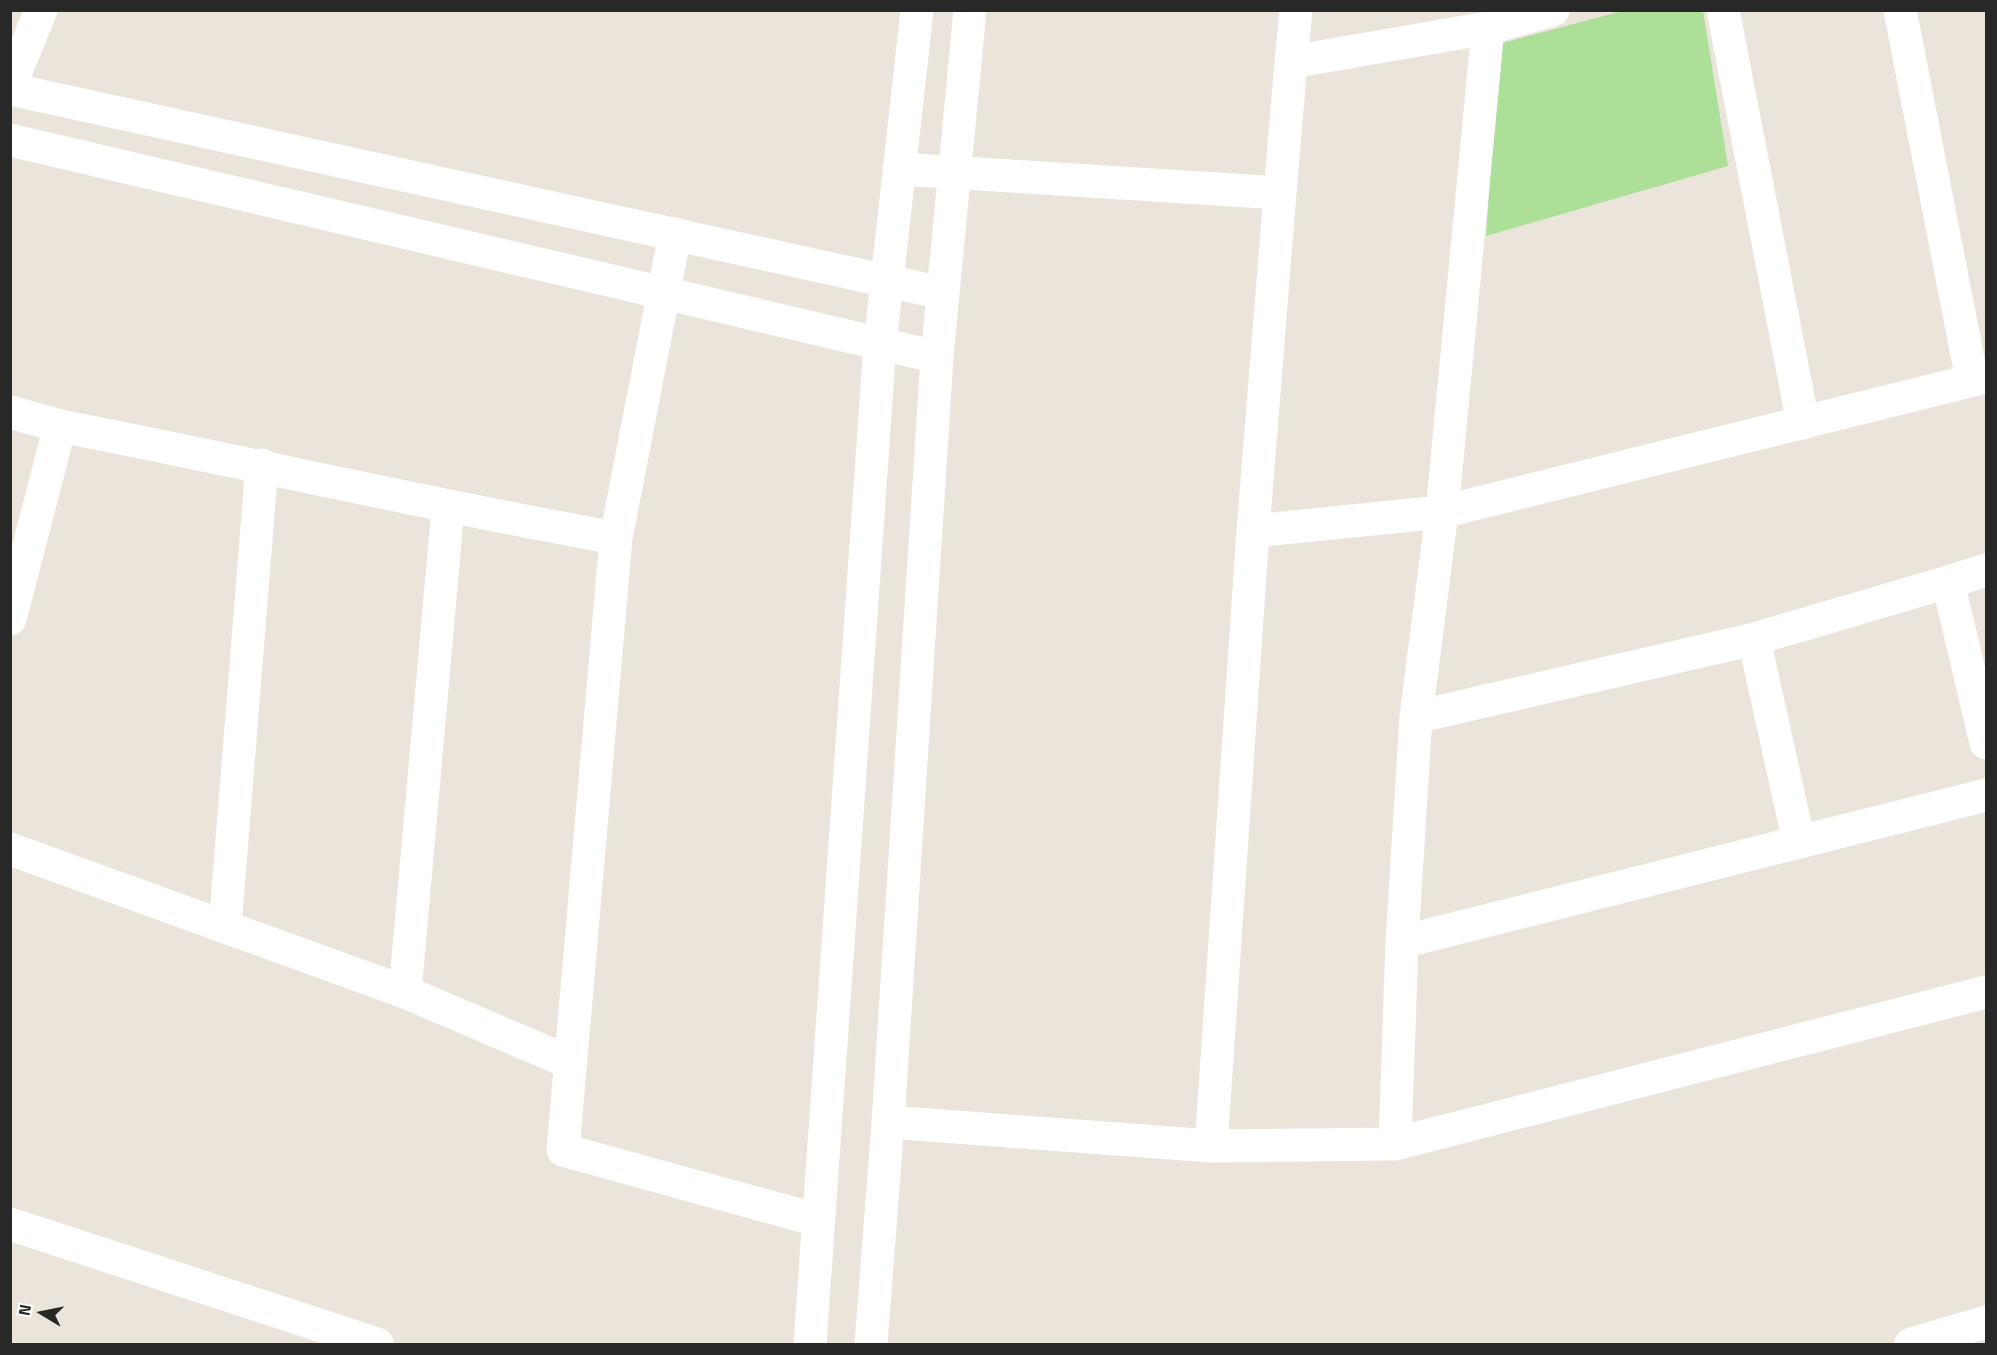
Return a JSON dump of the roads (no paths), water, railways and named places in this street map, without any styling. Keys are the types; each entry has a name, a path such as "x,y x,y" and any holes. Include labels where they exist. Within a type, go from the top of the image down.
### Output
{"street":[{"path":"41,10 10,88 942,293"},
{"path":"810,1344 880,344 917,10"},
{"path":"871,1344 888,1122 937,357 970,10"},
{"path":"1211,1146 1253,531 1296,10"},
{"path":"1291,62 1488,28 1553,10"},
{"path":"1723,10 1803,423"},
{"path":"1253,531 1442,512 1979,379 1900,10"},
{"path":"1395,1144 1402,942 1416,717 1442,512 1488,28"},
{"path":"10,140 937,357"},
{"path":"899,169 1280,193"},
{"path":"675,234 616,538 563,1150 817,1220"},
{"path":"10,412 60,426 261,465 448,508 616,538"},
{"path":"10,619 60,426"},
{"path":"225,927 261,465"},
{"path":"405,992 448,508"},
{"path":"1416,717 1754,639 1986,570"},
{"path":"1948,582 1986,742"},
{"path":"1754,639 1799,842"},
{"path":"1402,942 1986,795"},
{"path":"10,849 405,992 569,1062"},
{"path":"888,1122 1211,1146 1395,1144 1986,992"},
{"path":"10,1224 377,1344"},
{"path":"1911,1344 1986,1322"}]}
